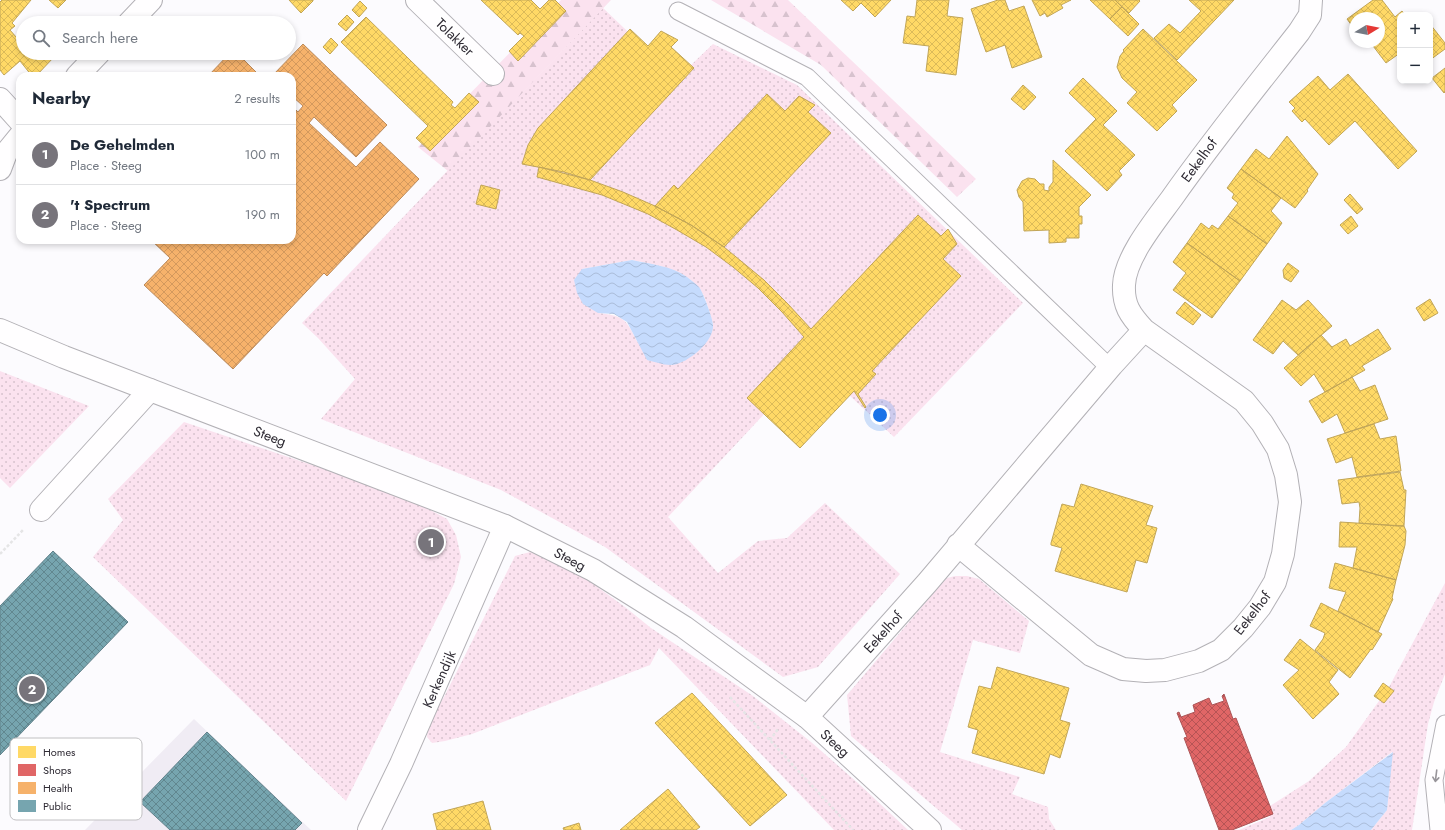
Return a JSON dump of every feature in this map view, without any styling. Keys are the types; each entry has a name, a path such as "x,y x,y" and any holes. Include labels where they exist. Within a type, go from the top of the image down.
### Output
{"street":[{"path":"135,16 151,0"},
{"name":"Tolakker","path":"417,0 493,74"},
{"name":"Eekelhof","path":"958,545 1091,656 1123,669 1146,671 1165,670 1199,661 1221,650 1243,628 1260,607 1275,582 1284,554 1290,502 1286,475 1278,449 1262,423 1244,401 1144,330 1130,316 1124,298 1124,284 1127,267 1146,233 1208,146 1299,32 1310,15 1311,0"},
{"path":"81,72 92,60"},
{"path":"0,99 16,117"},
{"path":"0,169 6,153 16,141"},
{"name":"Steeg","path":"0,330 64,357 505,526 593,570 684,627 807,717 930,830"},
{"name":"Eekelhof","path":"807,717 927,582 1144,330"},
{"path":"41,510 150,390"},
{"name":"Kerkendijk","path":"369,830 401,764 505,526"}],"lane":[{"path":"678,11 807,77 1110,368"},
{"path":"1439,830 1434,780 1445,724"}],"path":[{"path":"0,554 41,510"},
{"path":"770,740 853,830"}],"shaded area":[{"path":"194,719 311,830 85,830 95,820 142,820 142,772"}],"green space":[{"path":"561,0 611,0 448,171 418,147"},
{"path":"711,0 788,0 976,179 957,197 821,65"},
{"path":"603,8 645,48 661,39 690,66 713,44 797,85 1023,303 894,437 849,395 780,397 668,517 718,573 758,541 787,538 825,503 900,574 818,667 783,677 605,547 501,490 321,419 355,379 318,338 302,323","holes":["632,260 668,268 692,281 704,296 713,325 638,343 631,329 624,320 607,314 598,313 582,269"]},
{"path":"0,371 89,406 10,488 0,478"},
{"path":"184,422 348,477 419,504 447,519 456,535 461,557 454,584 346,801 93,557 123,520 108,499"},
{"path":"530,552 578,573 651,628 753,696 811,742 908,830 834,830 659,648 650,665 472,734 432,743 427,737 429,722 444,697 515,556"},
{"path":"967,576 979,579 1029,621 1020,653 973,640 940,752 1020,777 1012,794 1048,807 1049,819 1056,830 962,830 851,736 847,695 937,589 947,578"},
{"path":"1445,583 1445,674 1434,702 1428,724 1412,830 1371,830 1387,810 1392,752 1291,830 1239,830 1270,817 1267,808 1309,781 1346,747 1389,687"}],"water":[{"path":"632,260 675,270 687,277 701,290 711,317 713,325 712,331 710,337 701,349 683,362 670,365 647,360 627,322 614,314 598,313 583,304 577,293 574,280 582,269"},
{"path":"1393,752 1387,810 1371,830 1291,830 1299,825 1325,803"}],"building: Homes":[{"path":"2,0 31,0 18,16 16,16 12,23 15,26 10,30 16,37 16,60 51,60 40,72 29,72 20,61 4,75 0,70 0,2"},
{"path":"49,0 66,0 58,8"},
{"path":"289,0 313,0 313,1 301,13"},
{"path":"481,0 531,0 540,9 549,0 555,0 566,11 518,61 509,51 524,36 520,33 518,35"},
{"path":"841,0 891,0 875,17 861,3 853,11"},
{"path":"917,0 949,0 947,16 963,18 956,75 926,71 929,46 903,43 907,16 915,17"},
{"path":"998,0 1005,0 1009,11 1024,6 1042,57 1012,68 1005,45 986,52 971,9"},
{"path":"1032,0 1071,0 1061,5 1063,8 1047,17 1045,13 1040,16"},
{"path":"1090,0 1115,0 1122,7 1110,19"},
{"path":"1115,0 1139,0 1140,1 1129,13"},
{"path":"1189,0 1234,0 1177,60 1154,38 1169,24 1180,33 1201,11"},
{"path":"1373,0 1382,0 1395,17 1397,15 1397,55 1386,63 1375,48 1385,48 1385,12 1357,12"},
{"path":"360,1 367,8 359,17 352,10"},
{"path":"1122,7 1139,24 1128,36 1110,19"},
{"path":"347,15 354,22 346,31 338,24"},
{"path":"366,17 453,102 451,105 455,108 469,93 479,102 430,151 416,138 428,126 341,42"},
{"path":"1433,28 1445,43 1445,49 1433,58"},
{"path":"630,29 648,46 661,31 678,40 671,47 694,68 590,180 564,172 522,164 528,145 538,128"},
{"path":"1143,29 1197,80 1172,105 1177,111 1157,131 1127,103 1137,92 1122,78 1117,67 1120,56 1124,51 1123,50"},
{"path":"331,38 338,45 330,54 323,47"},
{"path":"1445,68 1444,93 1433,79 1433,77"},
{"path":"1348,74 1417,151 1398,169 1355,121 1329,145 1305,119 1302,122 1292,111 1295,108 1289,102 1318,76 1330,90"},
{"path":"1083,78 1117,111 1103,125 1135,155 1119,171 1122,175 1107,191 1065,151 1096,119 1069,93"},
{"path":"1023,85 1036,97 1024,110 1011,99"},
{"path":"767,94 785,111 799,96 815,105 808,112 831,133 724,247 691,225 655,206 674,185 678,189"},
{"path":"1287,136 1318,174 1307,190 1308,191 1295,208 1241,169 1256,149 1269,159"},
{"path":"1053,160 1091,195 1079,207 1079,216 1082,216 1082,224 1079,224 1079,238 1066,238 1066,242 1049,243 1049,230 1024,231 1023,202 1019,197 1017,190 1022,181 1028,178 1035,179 1040,184 1044,184 1044,190 1049,191 1049,187 1053,182"},
{"path":"539,167 590,180 623,192 655,206 691,225 724,247 764,280 811,329 918,215 941,236 948,229 957,244 943,259 961,276 872,371 876,374 858,394 866,407 865,408 854,391 800,448 747,398 804,337 782,312 758,288 706,247 648,214 602,195 537,177"},
{"path":"1241,169 1281,198 1271,211 1282,223 1267,244 1228,216 1238,203 1232,198 1234,194 1227,188"},
{"path":"481,185 500,190 496,209 476,204"},
{"path":"1350,194 1363,209 1357,214 1344,200"},
{"path":"1228,216 1267,244 1240,281 1187,243 1201,223 1209,229 1212,225 1218,229"},
{"path":"1351,216 1358,226 1348,234 1340,225"},
{"path":"1187,243 1240,281 1212,318 1173,290 1186,273 1173,262"},
{"path":"1288,263 1299,271 1291,282 1284,278 1283,270"},
{"path":"1430,299 1438,313 1424,321 1416,308"},
{"path":"1282,300 1296,310 1308,300 1332,326 1298,355 1283,341 1273,354 1253,340"},
{"path":"1185,302 1201,315 1193,325 1176,313"},
{"path":"1378,329 1391,349 1362,366 1365,370 1325,392 1314,374 1301,386 1284,368 1321,335 1332,347 1346,339 1350,346"},
{"path":"1352,377 1360,391 1375,385 1388,419 1345,433 1337,414 1322,423 1309,401"},
{"path":"1374,424 1380,439 1396,436 1401,471 1357,477 1352,457 1336,463 1327,439"},
{"path":"1400,472 1404,490 1406,490 1404,526 1359,523 1359,502 1342,504 1338,480"},
{"path":"1081,484 1153,506 1146,525 1157,528 1147,563 1136,560 1127,592 1055,571 1062,548 1051,545 1051,543 1062,504 1074,507"},
{"path":"1340,522 1404,526 1406,531 1405,545 1396,580 1353,568 1357,547 1339,547"},
{"path":"1335,563 1396,580 1393,599 1378,632 1338,611 1346,592 1329,588"},
{"path":"1321,603 1382,634 1372,650 1371,649 1350,678 1315,650 1323,639 1325,633 1310,626"},
{"path":"1300,639 1338,670 1329,682 1339,694 1313,719 1283,685 1299,670 1284,660"},
{"path":"997,667 1069,688 1060,720 1070,723 1060,758 1050,754 1044,774 972,753 978,730 968,727 979,686 991,689"},
{"path":"1383,683 1394,691 1384,703 1374,696"},
{"path":"692,693 787,795 750,826 655,723"},
{"path":"668,789 700,827 696,830 620,830"},
{"path":"483,801 491,830 437,830 433,814"},
{"path":"579,823 581,830 564,830 563,828"}],"building: Shops":[{"path":"1224,694 1233,719 1236,718 1273,814 1232,830 1219,830 1184,738 1187,737 1177,713 1179,712 1181,717 1195,712 1193,705 1209,698 1212,705 1224,701 1222,696"}],"building: Health":[{"path":"303,44 387,125 356,157 314,117 309,123 356,167 380,142 419,179 327,276 324,273 233,369 144,285 170,258 155,244 296,244 296,110 298,112 303,106 296,100 296,72 276,72 288,60 296,60 296,51"},
{"path":"223,60 244,60 256,72 212,72"}],"building: Public":[{"path":"53,551 128,622 16,738 10,738 10,745 0,755 0,606"},
{"path":"207,732 302,823 295,830 170,830 142,804 142,800"}],"place":[{"name":"De Gehelmden","path":"431,542"},
{"name":"'t Spectrum","path":"32,689"}]}
